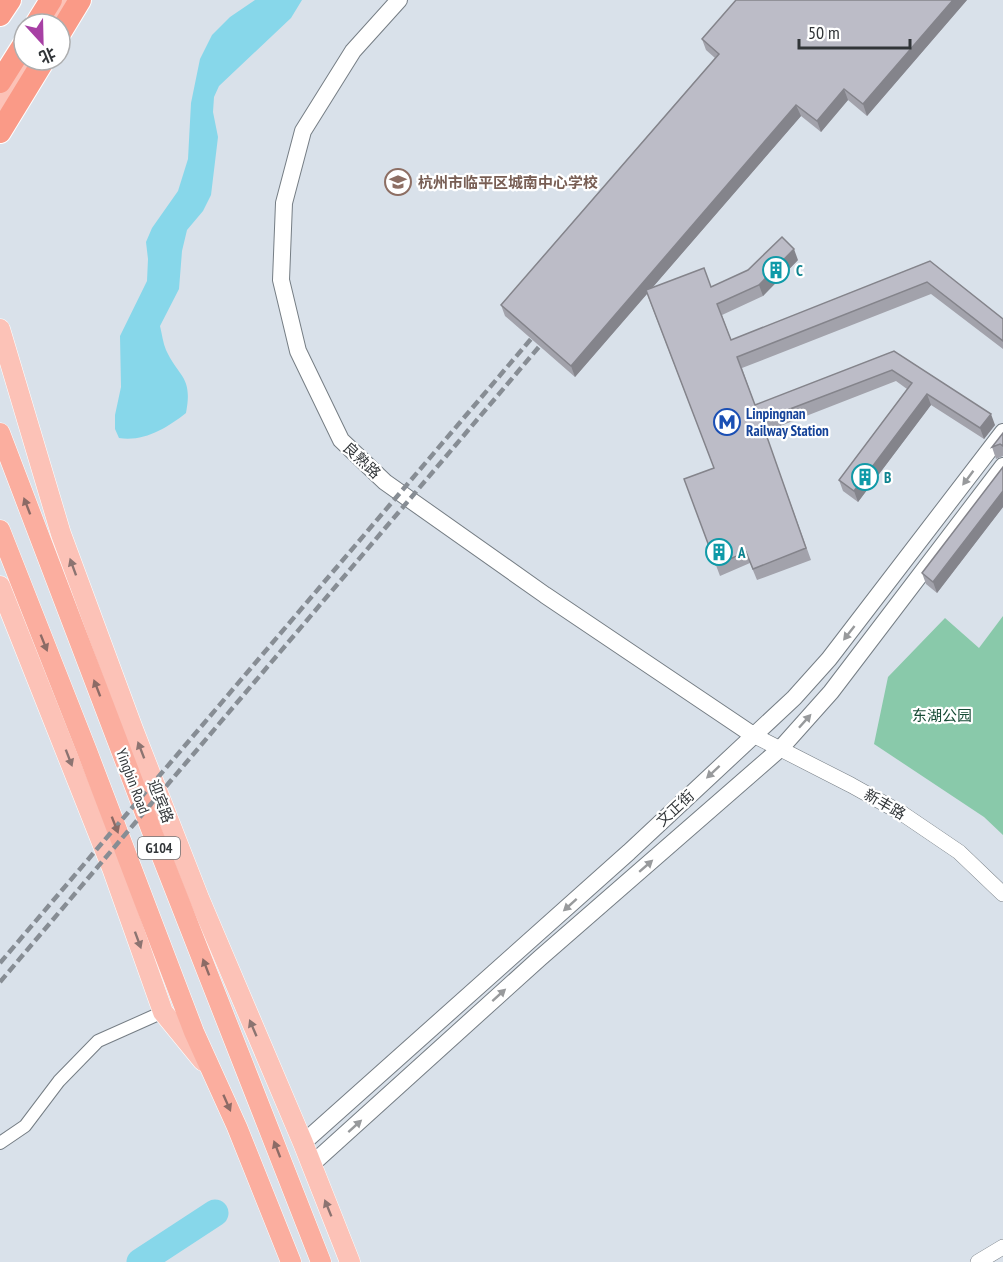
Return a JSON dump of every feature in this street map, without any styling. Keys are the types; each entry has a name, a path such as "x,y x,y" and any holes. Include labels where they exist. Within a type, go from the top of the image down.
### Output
{"highway":[{"path":"0,15 10,0"},
{"path":"72,13 80,0"},
{"path":"0,82 12,63"},
{"path":"0,132 37,72"},
{"name":"Yingbin Road","path":"0,433 121,751 321,1262"},
{"name":"G104","path":"0,530 195,1032 237,1127 291,1262"}],"main road":[{"name":"良熟路","path":"399,0 353,51 303,131 284,203 281,280 298,351 340,440 385,482 545,595 753,735"},
{"path":"0,107 21,72"},
{"name":"迎宾路","path":"0,329 61,534 129,718 199,898 303,1143 350,1262"},
{"name":"文正街","path":"303,1143 621,859 794,698 830,659 1003,432"},
{"name":"文正街","path":"311,1165 540,958 781,748 831,693 1003,466"},
{"path":"0,586 112,868 163,1012 213,1073"}],"street":[{"name":"新丰路","path":"753,735 903,814 959,852 1003,894"},
{"path":"0,1143 26,1126 59,1081 98,1041 163,1012"},
{"path":"978,1262 1003,1246"}],"green space":[{"name":"东湖公园","path":"1003,616 1003,835 984,817 874,744 888,677 945,618 979,648"}],"water":[{"path":"255,0 302,0 291,18 219,86 214,97 213,112 218,137 211,195 203,211 187,230 182,251 179,289 160,326 166,350 186,384 188,401 186,413 155,433 137,438 119,438 115,429 115,415 121,387 120,336 147,281 146,242 152,228 178,191 188,159 191,103 200,59 212,35 230,17"}],"building":[{"path":"736,0 953,0 863,104 844,89 817,121 796,105 571,366 501,305 719,54 702,39"},
{"name":"Linpingnan Railway Station","path":"782,237 794,249 759,285 717,304 731,340 930,261 1003,319 1003,341 927,282 737,357 755,405 894,351 991,414 980,428 927,394 854,491 839,480 912,383 892,370 761,420 806,548 753,569 746,552 716,565 684,479 714,468 646,290 704,268 711,287 748,270"},
{"path":"1003,433 1003,446 1000,444 992,447"},
{"path":"1003,467 1003,491 933,582 922,573"}],"waterway":[{"path":"140,1262 215,1213"}],"railway":[{"path":"0,963 542,326"},
{"path":"0,982 549,335"}],"place":[{"name":"杭州市临平区城南中心学校","path":"398,182"},
{"name":"C","path":"776,270"},
{"name":"Linpingnan Railway Station","path":"727,422"},
{"name":"B","path":"865,477"},
{"name":"A","path":"719,552"}]}
